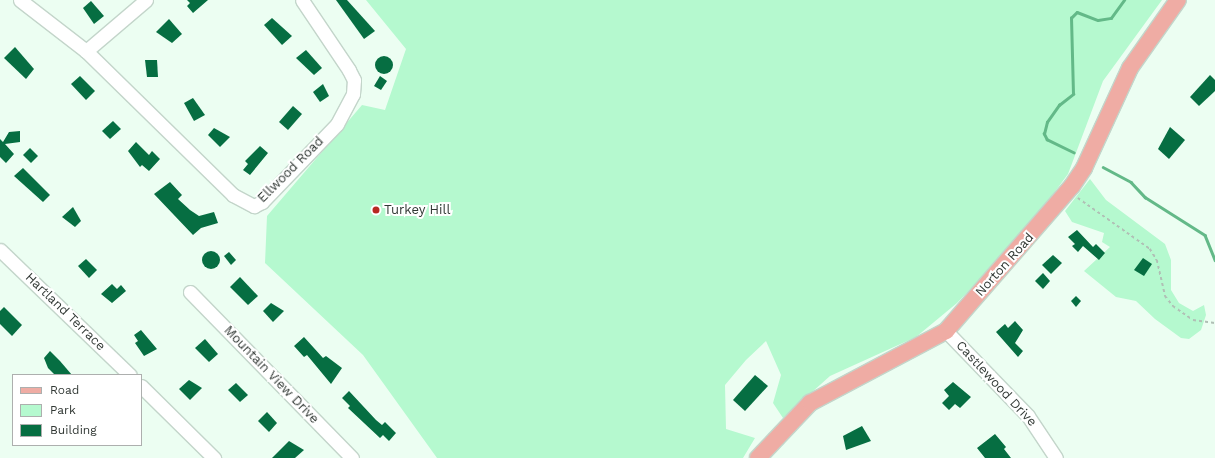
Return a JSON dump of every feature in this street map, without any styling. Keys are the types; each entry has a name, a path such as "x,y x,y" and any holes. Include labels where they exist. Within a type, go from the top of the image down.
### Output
{"main road":[{"name":"Norton Road","path":"758,458 810,402 946,331 1072,186 1084,168 1130,68 1178,0"}],"street":[{"name":"Ellwood Road","path":"20,0 86,51 233,195 254,206 262,202 337,124 353,94 354,80 349,70 302,0"},
{"path":"86,51 146,0"},
{"name":"Hartland Terrace","path":"0,250 129,374"},
{"name":"Mountain View Drive","path":"190,292 352,458"},
{"name":"Castlewood Drive","path":"946,331 1028,416 1056,458"},
{"path":"142,387 214,458"}],"path":[{"path":"1075,196 1150,249 1157,260 1164,296 1173,306 1193,320 1215,323"}],"green space":[{"path":"366,0 1162,0 1103,81 1068,174 1025,232 957,303 916,337 830,376 783,418 773,403 781,375 766,341 746,360 725,385 726,429 755,438 743,458 437,458 363,355 265,263 267,216 362,105 385,110 406,49"},
{"path":"1090,179 1106,200 1165,244 1171,260 1171,290 1179,303 1193,311 1204,305 1206,315 1201,330 1189,339 1181,338 1155,319 1136,301 1116,297 1084,271 1110,247 1102,242 1104,233 1072,222 1065,211"}],"building":[{"path":"187,0 208,0 193,13 187,6 190,3"},
{"path":"336,0 347,0 375,31 364,39"},
{"path":"91,1 104,16 94,24 83,8"},
{"path":"272,18 292,36 282,45 264,25"},
{"path":"169,19 182,34 172,43 156,32"},
{"path":"15,47 34,69 26,79 4,58"},
{"path":"306,50 322,68 314,75 296,58"},
{"path":"384,56 390,59 393,65 390,71 384,74 378,71 375,65 378,59"},
{"path":"145,60 157,60 158,77 147,77"},
{"path":"1210,75 1215,80 1215,91 1199,106 1190,97"},
{"path":"80,76 95,91 86,100 71,84"},
{"path":"380,76 387,81 381,90 374,86"},
{"path":"323,84 329,96 320,102 313,92"},
{"path":"193,98 205,115 194,121 184,103"},
{"path":"293,106 302,114 288,130 279,122"},
{"path":"113,121 121,129 110,139 102,131"},
{"path":"1170,127 1185,140 1169,159 1158,149"},
{"path":"214,128 230,137 220,147 208,135"},
{"path":"20,131 20,142 5,144 14,154 6,163 0,157 0,139 3,142 9,132"},
{"path":"136,142 149,155 152,151 160,159 149,171 142,165 140,167 128,151"},
{"path":"260,146 268,153 250,175 243,170 248,164 245,161"},
{"path":"30,148 38,156 31,163 23,155"},
{"path":"23,168 50,195 43,202 14,176"},
{"path":"170,182 182,195 178,199 190,210 199,216 214,212 218,223 201,228 193,235 154,194"},
{"path":"73,207 81,221 75,227 62,217"},
{"path":"1077,230 1093,247 1096,244 1105,253 1099,260 1083,246 1078,252 1072,246 1075,244 1068,237"},
{"path":"211,251 218,253 220,260 218,267 211,269 204,267 202,260 204,253"},
{"path":"229,252 236,260 231,265 224,256"},
{"path":"1053,255 1062,263 1051,274 1042,265"},
{"path":"1143,258 1152,264 1144,276 1134,270"},
{"path":"86,259 97,270 89,278 78,266"},
{"path":"1043,273 1050,281 1043,289 1035,281"},
{"path":"240,277 258,296 248,305 230,287"},
{"path":"112,284 117,289 121,285 126,291 112,303 101,294"},
{"path":"1076,296 1081,301 1076,307 1071,301"},
{"path":"271,303 284,311 273,322 263,311"},
{"path":"4,307 22,325 12,336 0,324 0,311"},
{"path":"1015,321 1023,330 1015,343 1023,351 1018,357 996,332 1005,324 1008,328"},
{"path":"141,330 157,349 144,356 135,343 138,341 134,335"},
{"path":"304,337 323,358 326,356 342,368 331,384 307,355 304,357 294,346"},
{"path":"205,339 218,354 209,362 195,348"},
{"path":"50,351 71,374 54,374 48,368 44,358"},
{"path":"755,375 768,386 745,411 733,400"},
{"path":"189,380 202,388 190,400 179,389"},
{"path":"953,382 971,397 960,408 955,404 949,410 942,403 949,396 944,390"},
{"path":"236,383 248,395 240,402 228,390"},
{"path":"349,391 376,420 382,425 385,422 396,433 389,441 383,435 380,438 348,408 350,406 342,398"},
{"path":"267,412 277,423 269,432 258,421"},
{"path":"862,426 871,441 846,450 843,436"},
{"path":"995,434 1006,447 1004,449 1011,458 985,458 977,448"},
{"path":"289,441 304,450 295,458 272,458"}],"waterway":[{"path":"1074,153 1047,140 1044,134 1047,122 1059,105 1073,94 1071,18 1077,12 1098,20 1111,18 1124,0"},
{"path":"1103,167 1131,182 1145,197 1205,235 1215,260"}],"place":[{"name":"Turkey Hill","path":"376,210"}]}
